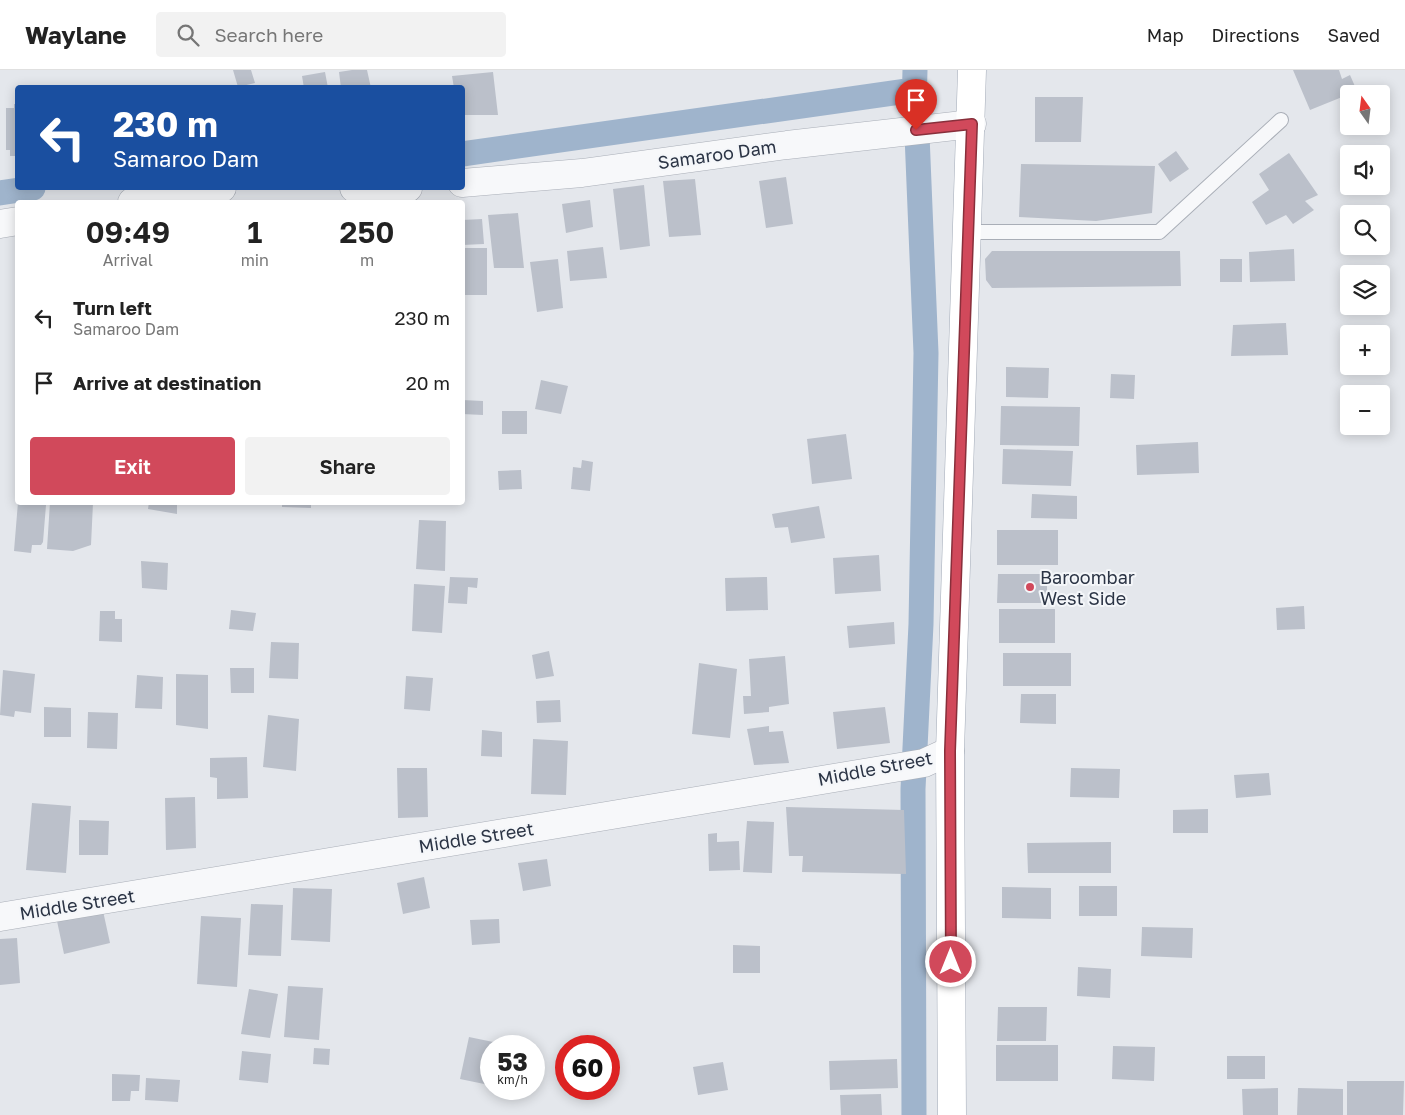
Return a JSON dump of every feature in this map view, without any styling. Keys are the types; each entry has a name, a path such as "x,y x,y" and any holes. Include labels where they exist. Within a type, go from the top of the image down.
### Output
{"main road":[{"path":"952,1115 950,751 972,124 972,70"}],"street":[{"name":"Samaroo Dam","path":"465,183 582,173 787,145 972,124"},
{"path":"145,200 209,190"},
{"path":"0,224 15,222"},
{"name":"Middle Street","path":"0,917 914,764 950,751"}],"lane":[{"path":"968,232 1159,232 1281,120"}],"building":[{"path":"233,70 251,70 255,83 237,85"},
{"path":"367,70 370,85 341,85 339,72"},
{"path":"1293,70 1339,70 1342,79 1350,75 1354,85 1340,85 1340,98 1310,110"},
{"path":"325,72 327,85 304,85 302,76"},
{"path":"493,72 498,115 465,115 465,85 454,85 452,76"},
{"path":"1035,97 1083,97 1081,142 1035,142"},
{"path":"15,104 15,156 10,156 10,150 6,150 6,108 14,108"},
{"path":"1176,151 1189,169 1170,182 1158,164"},
{"path":"1289,153 1318,195 1305,201 1314,210 1293,224 1286,215 1266,225 1252,202 1269,190 1259,174"},
{"path":"1021,164 1155,166 1152,213 1096,221 1019,217"},
{"path":"786,177 793,224 766,228 759,181"},
{"path":"695,179 701,235 669,237 663,181"},
{"path":"644,185 650,246 620,250 613,189"},
{"path":"590,200 593,227 566,233 562,204"},
{"path":"518,213 524,268 494,268 488,215"},
{"path":"482,219 484,244 465,245 465,220"},
{"path":"603,247 607,278 570,281 567,251"},
{"path":"465,248 487,248 487,295 465,295"},
{"path":"1294,249 1295,281 1250,282 1249,252"},
{"path":"992,251 1180,251 1181,286 992,288 986,280 985,259"},
{"path":"558,259 563,308 537,312 530,262"},
{"path":"1220,259 1242,259 1242,282 1220,282"},
{"path":"1286,323 1288,355 1231,356 1233,325"},
{"path":"1006,367 1049,368 1048,398 1006,397"},
{"path":"1111,374 1135,375 1134,399 1110,398"},
{"path":"541,380 568,386 561,414 535,409"},
{"path":"465,400 483,401 483,415 465,414"},
{"path":"1001,406 1080,407 1079,446 1000,445"},
{"path":"502,411 527,411 527,434 502,434"},
{"path":"846,434 852,479 812,484 807,439"},
{"path":"1198,442 1199,473 1137,475 1136,445"},
{"path":"1003,449 1073,451 1071,486 1002,484"},
{"path":"582,460 593,462 590,491 571,489 573,467 581,468"},
{"path":"521,470 522,489 499,490 498,471"},
{"path":"1032,494 1077,496 1077,519 1031,518"},
{"path":"18,505 46,505 43,542 41,545 32,545 31,553 14,551"},
{"path":"50,505 93,505 91,545 73,551 47,549"},
{"path":"149,505 177,505 177,514 148,509"},
{"path":"282,505 311,505 311,508 282,507"},
{"path":"819,506 825,538 791,543 788,527 775,528 772,514"},
{"path":"419,520 446,521 445,571 416,569"},
{"path":"997,530 1058,530 1058,565 997,565"},
{"path":"879,555 881,591 835,594 833,558"},
{"path":"141,561 168,563 167,590 142,588"},
{"path":"998,574 1047,574 1047,603 997,603"},
{"path":"450,577 478,578 477,588 468,587 467,604 448,603"},
{"path":"767,577 768,610 726,611 725,578"},
{"path":"414,584 445,586 442,633 412,631"},
{"path":"1304,606 1305,629 1277,630 1276,608"},
{"path":"999,609 1055,609 1055,643 999,643"},
{"path":"231,610 256,613 253,631 229,629"},
{"path":"100,611 115,611 115,619 122,619 122,642 99,641"},
{"path":"894,622 895,644 849,648 847,626"},
{"path":"271,642 299,643 298,679 269,678"},
{"path":"549,651 554,676 536,679 532,655"},
{"path":"1003,653 1071,653 1071,686 1003,686"},
{"path":"785,656 789,704 769,707 769,712 744,714 743,696 751,696 749,659"},
{"path":"699,663 737,669 730,738 692,734"},
{"path":"230,668 254,668 254,693 231,693"},
{"path":"3,670 35,674 31,713 15,711 14,717 0,715"},
{"path":"176,674 208,675 208,729 176,725"},
{"path":"137,675 163,677 162,709 135,708"},
{"path":"406,676 433,678 430,711 404,709"},
{"path":"1021,694 1056,694 1056,724 1020,723"},
{"path":"560,700 561,722 537,723 536,701"},
{"path":"44,707 71,708 71,737 44,737"},
{"path":"885,707 890,743 837,749 833,712"},
{"path":"88,712 118,713 117,749 87,748"},
{"path":"268,715 299,719 296,771 263,767"},
{"path":"769,726 769,732 783,731 789,763 754,765 747,729"},
{"path":"482,730 502,732 502,757 481,756"},
{"path":"533,739 568,741 566,795 531,794"},
{"path":"247,757 248,798 217,799 217,778 210,777 210,758"},
{"path":"397,768 427,768 428,817 398,818"},
{"path":"1071,768 1120,769 1119,798 1070,797"},
{"path":"1269,773 1271,795 1236,798 1234,775"},
{"path":"195,797 196,848 166,850 165,798"},
{"path":"32,803 71,806 66,873 26,870"},
{"path":"786,807 904,810 906,874 802,872 803,856 789,856"},
{"path":"1208,809 1208,833 1173,833 1173,810"},
{"path":"79,820 109,821 108,855 79,855"},
{"path":"747,821 774,822 772,873 743,872"},
{"path":"717,833 717,842 739,841 740,870 709,871 708,834"},
{"path":"1111,842 1111,873 1028,873 1027,843"},
{"path":"547,859 551,886 523,891 518,863"},
{"path":"424,877 430,908 403,914 397,883"},
{"path":"1079,886 1117,886 1117,916 1079,916"},
{"path":"1002,887 1051,888 1051,919 1002,918"},
{"path":"293,888 332,889 330,942 291,940"},
{"path":"251,904 283,905 281,956 248,955"},
{"path":"103,911 110,943 64,954 57,921"},
{"path":"201,916 241,918 237,987 197,984"},
{"path":"499,919 500,943 472,945 470,920"},
{"path":"1142,927 1193,928 1192,958 1141,956"},
{"path":"17,938 20,983 0,985 0,939"},
{"path":"733,945 760,946 760,973 733,973"},
{"path":"1078,967 1111,969 1110,998 1077,996"},
{"path":"288,986 323,988 319,1040 284,1037"},
{"path":"249,989 278,994 270,1038 241,1034"},
{"path":"998,1007 1047,1007 1046,1041 997,1041"},
{"path":"469,1037 480,1039 480,1083 460,1079"},
{"path":"996,1045 1058,1045 1058,1081 996,1081"},
{"path":"1113,1046 1155,1047 1154,1081 1112,1079"},
{"path":"314,1048 330,1049 329,1065 313,1064"},
{"path":"242,1051 271,1054 268,1083 239,1080"},
{"path":"1227,1056 1265,1056 1265,1079 1227,1079"},
{"path":"897,1059 898,1088 830,1090 829,1061"},
{"path":"723,1062 728,1090 698,1095 693,1067"},
{"path":"112,1074 140,1075 139,1091 131,1091 130,1101 112,1101"},
{"path":"146,1078 180,1080 178,1102 145,1100"},
{"path":"1347,1081 1404,1081 1403,1115 1347,1115"},
{"path":"1278,1088 1278,1115 1243,1115 1242,1089"},
{"path":"1298,1088 1343,1089 1343,1115 1297,1115"},
{"path":"881,1094 882,1115 841,1115 840,1095"}],"waterway":[{"path":"914,109 915,70"},
{"path":"465,154 914,90"},
{"path":"914,1115 913,789 921,624 926,353 917,135"},
{"path":"0,193 20,190"}],"place":[{"name":"Baroombar West Side","path":"1030,587"}],"route":[{"path":"916,130 972,124 950,751 951,962"}]}
